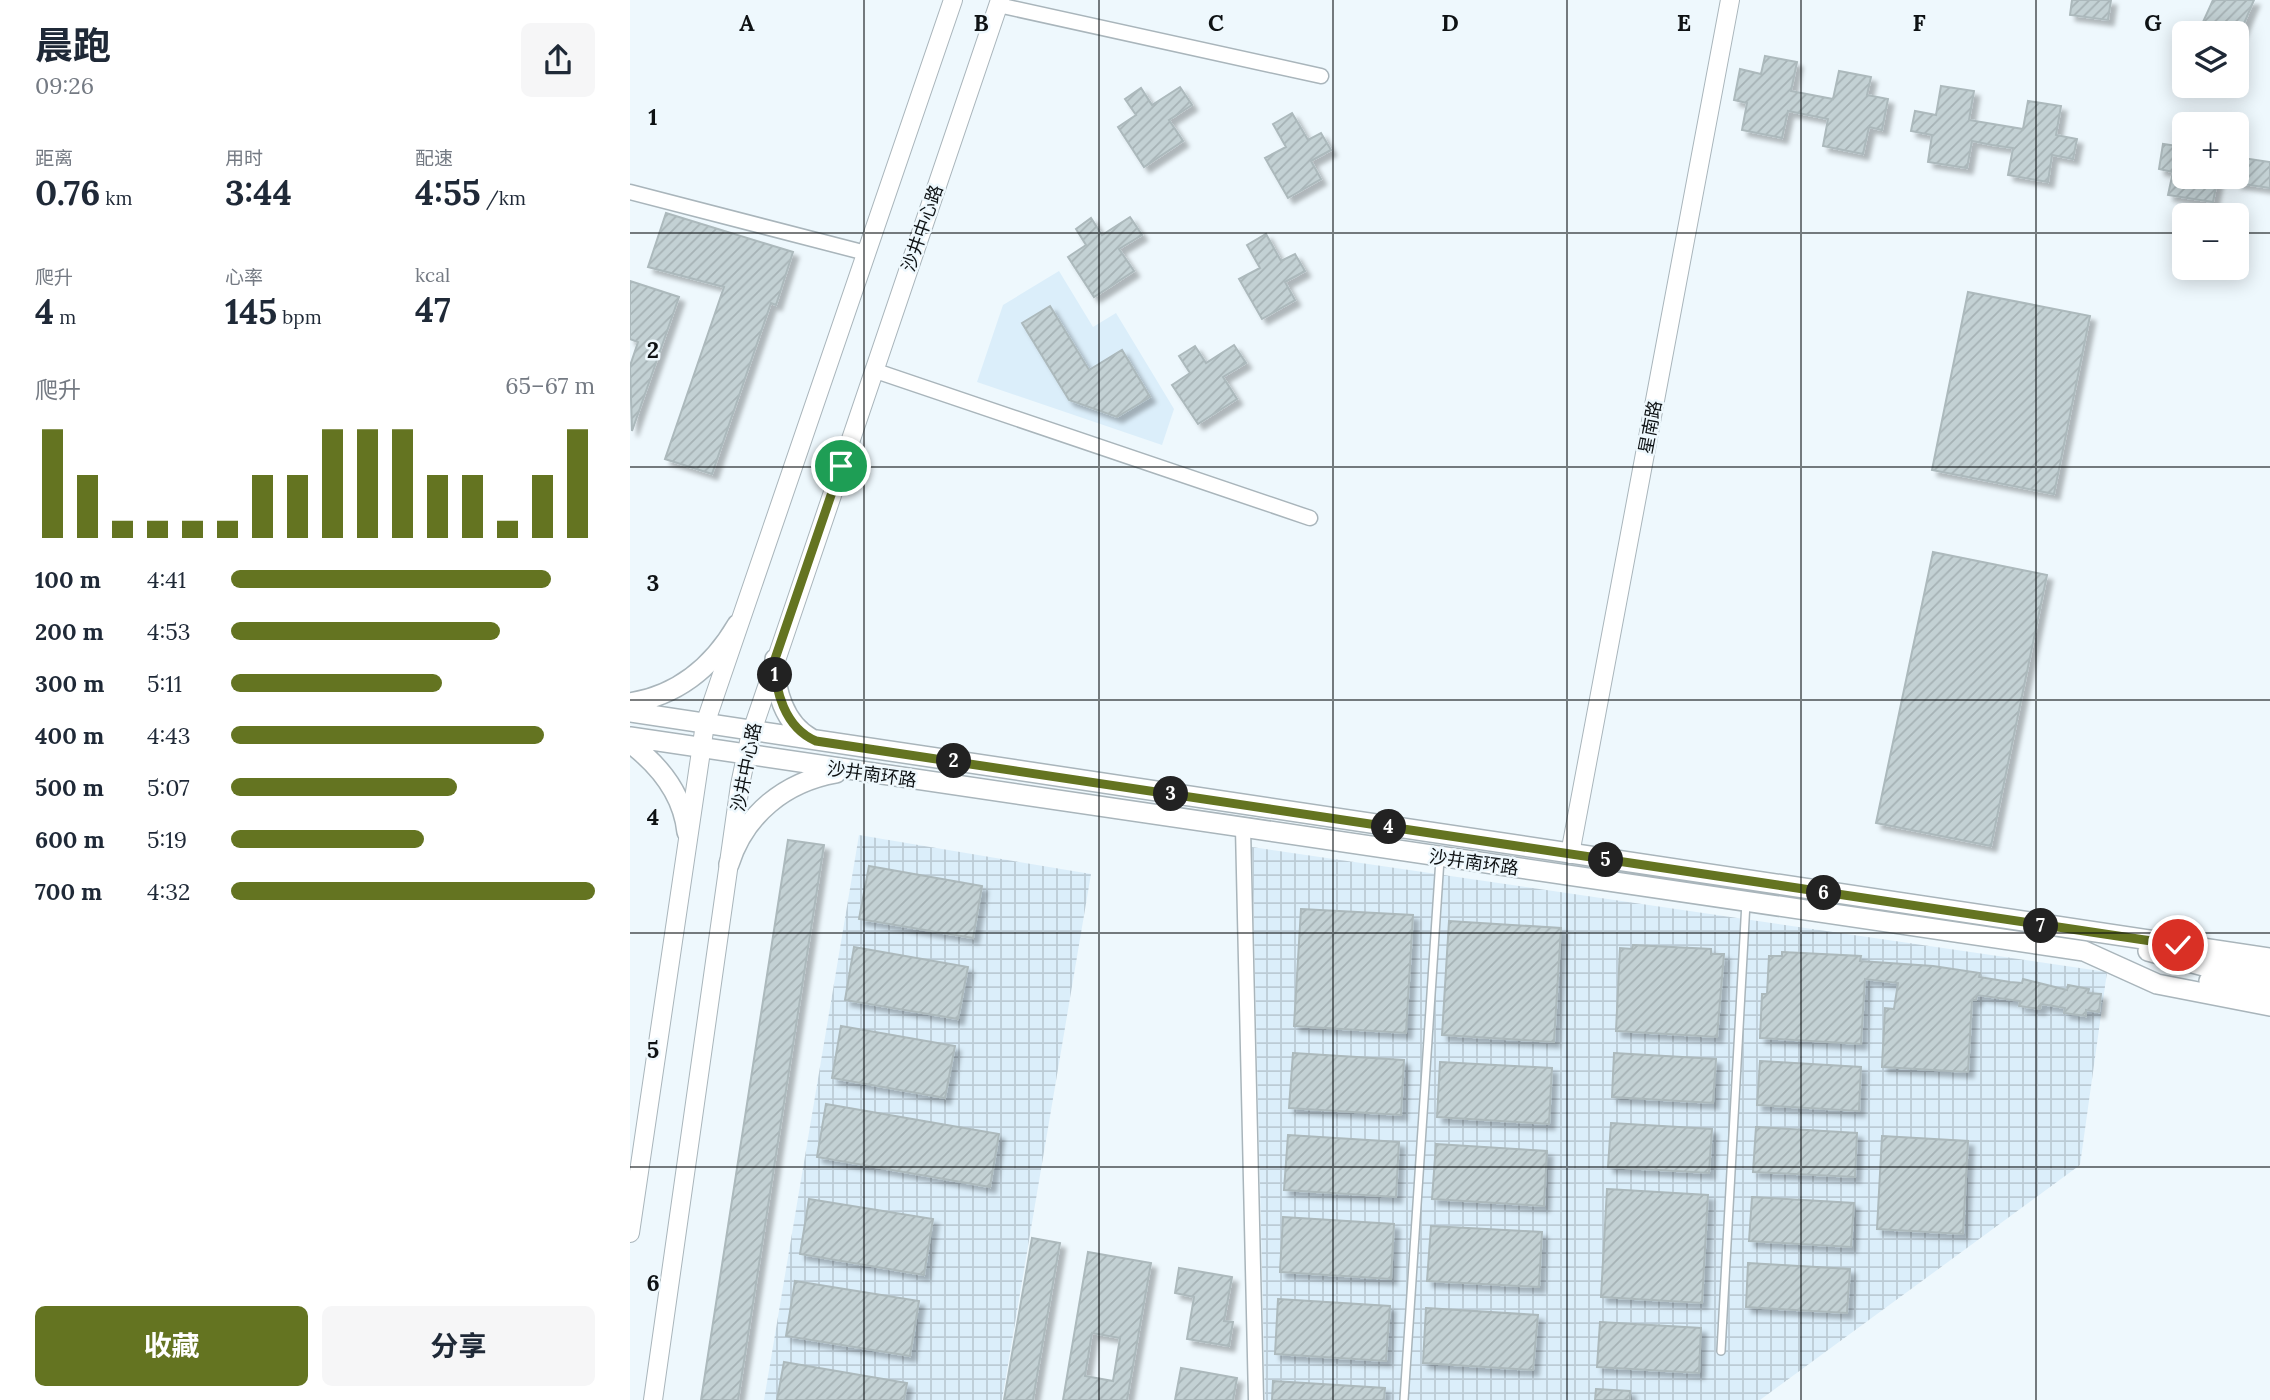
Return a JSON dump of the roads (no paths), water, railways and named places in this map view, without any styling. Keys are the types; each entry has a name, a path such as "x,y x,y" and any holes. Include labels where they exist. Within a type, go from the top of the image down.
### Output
{"main road":[{"path":"630,703 663,694 695,676 722,648 737,625"},
{"path":"775,659 777,687 787,714 800,731 816,741"},
{"name":"沙井南环路","path":"630,712 1570,855 2085,942"},
{"name":"沙井南环路","path":"630,737 1746,902 2085,942 2270,958"},
{"path":"630,743 654,765 670,786 684,814 687,832"},
{"path":"729,864 748,824 775,797 808,780 857,771"},
{"path":"2085,942 2201,980 2269,987"}],"street":[{"path":"630,1233 699,748 705,724 953,0"},
{"name":"星南路","path":"1570,855 1730,0"},
{"path":"999,3 1321,76"},
{"name":"沙井中心路","path":"653,1400 729,864 751,731 999,3"},
{"path":"630,192 866,253"},
{"path":"873,370 1310,519"},
{"path":"1243,828 1256,1400"}],"lane":[{"path":"1404,1400 1440,857"},
{"path":"1721,1351 1746,902"}]}
